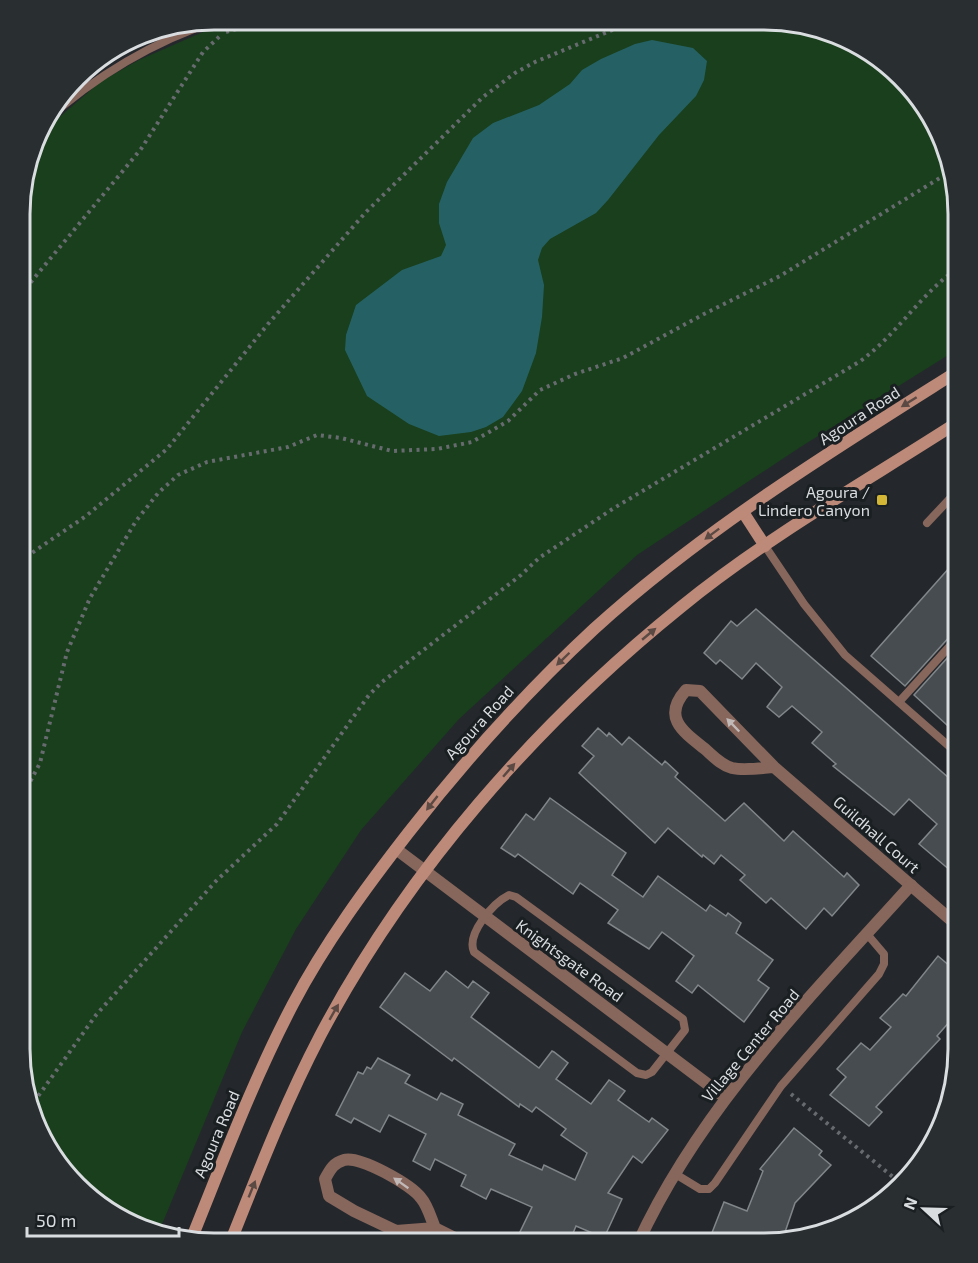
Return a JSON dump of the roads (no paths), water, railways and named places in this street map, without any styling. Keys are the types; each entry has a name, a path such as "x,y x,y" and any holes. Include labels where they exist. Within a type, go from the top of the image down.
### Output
{"main road":[{"name":"Agoura Road","path":"193,1232 259,1074 293,1004 343,921 461,766 525,696 596,628 677,561 743,512 948,378"},
{"path":"234,1233 284,1110 321,1035 358,971 425,872 510,769 587,686 683,606 765,546 948,428"},
{"path":"743,512 765,546"}],"street":[{"name":"Guildhall Court","path":"774,767 735,769 724,766 682,731 675,718 676,702 686,690 700,691 774,767 948,918"},
{"name":"Knightsgate Road","path":"396,849 726,1098"},
{"name":"Village Center Road","path":"644,1233 676,1175 726,1098 911,885"},
{"path":"435,1228 421,1198 395,1178 360,1162 345,1159 332,1166 325,1179 329,1196 396,1231 435,1228 445,1233"}],"lane":[{"path":"68,102 92,82 138,55 192,32"},
{"path":"927,523 948,501"},
{"path":"765,546 804,604 845,655 948,745"},
{"path":"899,702 948,648"},
{"path":"516,897 628,978 686,1024 685,1030 669,1053 652,1072 646,1075 618,1059 474,952 471,945 473,937 485,918 504,898 516,897"},
{"path":"676,1175 700,1189 709,1189 781,1086 879,974 884,964 884,954 867,934"}],"water":[{"path":"652,40 693,48 707,61 704,80 696,96 659,135 596,213 550,239 542,248 538,260 544,285 536,353 522,391 503,417 486,427 471,432 439,436 409,424 367,396 345,350 346,335 356,305 402,270 441,256 446,245 439,223 439,204 447,182 473,138 493,123 539,105 570,84 582,70 601,59 635,44"}],"place":[{"name":"Agoura / Lindero Canyon","path":"882,500"}]}
